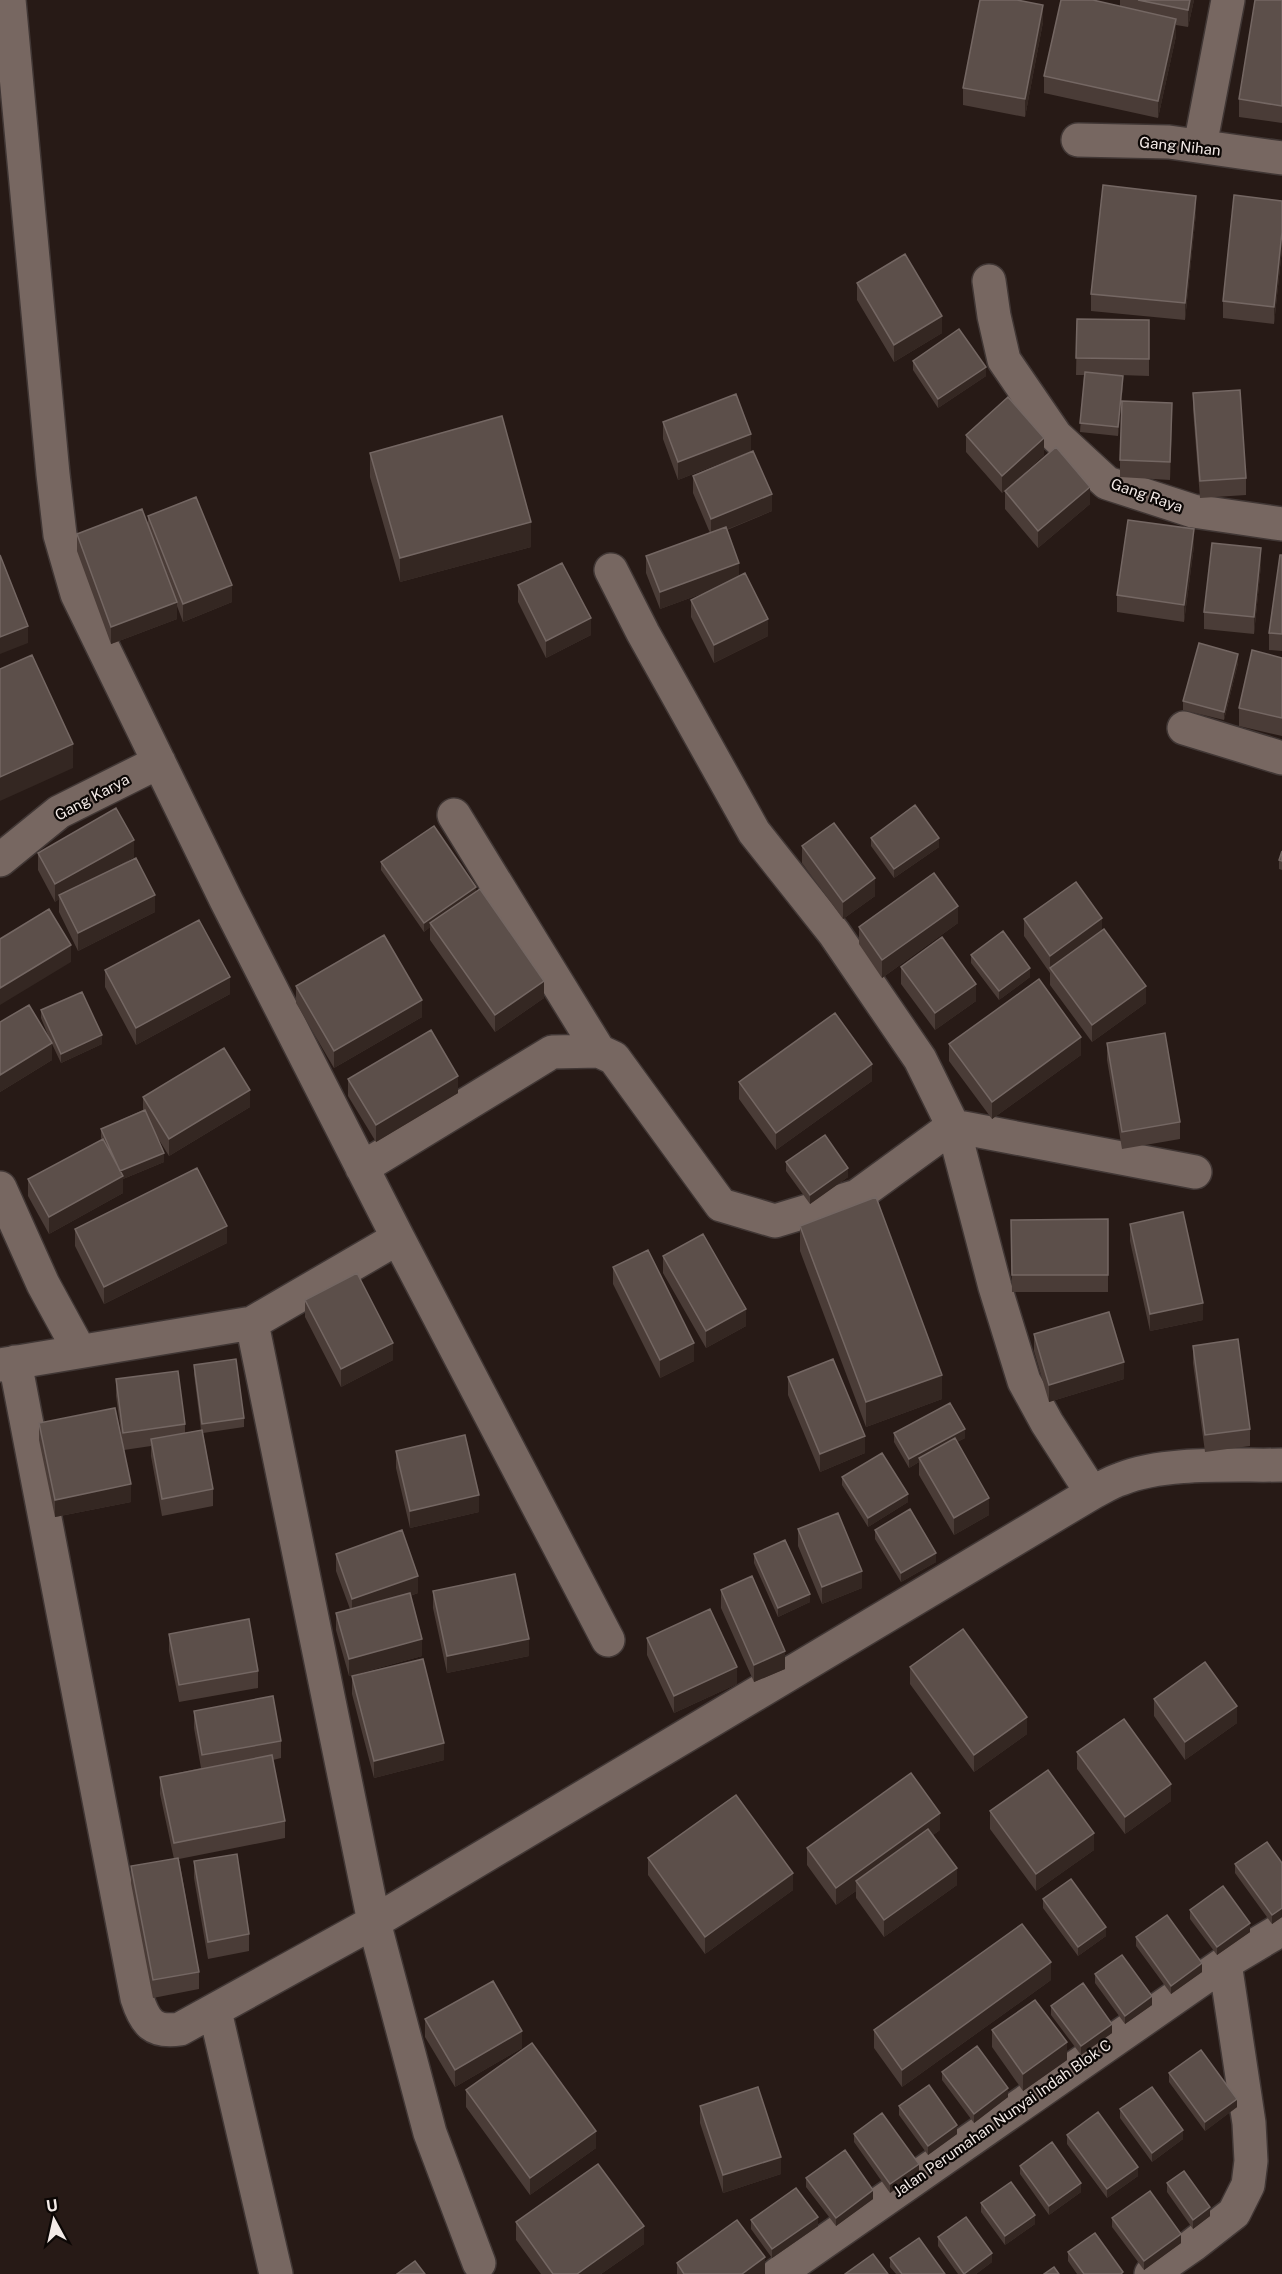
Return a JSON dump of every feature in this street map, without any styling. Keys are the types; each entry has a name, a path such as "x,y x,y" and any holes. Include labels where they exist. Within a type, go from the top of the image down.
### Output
{"street":[{"path":"9,0 60,536 77,594 226,900 362,1168 608,1640"},
{"path":"1200,147 1228,0"},
{"name":"Gang Nihan","path":"1078,140 1169,142 1282,158"},
{"name":"Gang Raya","path":"989,281 1004,360 1056,436 1107,483 1193,511 1282,524"},
{"path":"611,570 643,633 754,832 834,933 920,1059 953,1126 995,1287 1024,1381 1047,1423 1092,1493"},
{"path":"1184,728 1282,758"},
{"name":"Gang Karya","path":"0,860 59,812 159,762"},
{"path":"454,815 598,1051"},
{"path":"362,1168 552,1052 598,1051 614,1058 721,1204 775,1221 857,1196 953,1126 1195,1172"},
{"path":"0,1188 43,1284 79,1350"},
{"path":"398,1238 252,1323 79,1350 7,1364 140,2007 143,2017 156,2029 180,2030 374,1922 1092,1493 1123,1478 1178,1468 1282,1465"},
{"path":"252,1323 374,1922 430,2133 479,2263"},
{"name":"Jalan Perumahan Nunyai Indah Blok C","path":"778,2274 1225,1963 1282,1929"},
{"path":"1151,2274 1234,2213 1244,2198 1248,2185 1251,2161 1249,2123 1225,1963"},
{"path":"215,2011 276,2274"}],"building":[{"path":"980,0 1017,0 1043,5 1025,99 963,88"},
{"path":"1061,0 1093,0 1176,19 1158,101 1044,76"},
{"path":"1138,0 1190,0 1188,10"},
{"path":"1255,0 1282,0 1282,106 1239,99"},
{"path":"1103,185 1196,196 1185,303 1091,294"},
{"path":"1234,195 1282,201 1282,232 1274,307 1223,301"},
{"path":"905,254 942,316 894,345 857,283"},
{"path":"1077,319 1149,320 1149,359 1076,358"},
{"path":"959,329 986,367 938,399 913,361"},
{"path":"1085,372 1123,376 1118,427 1080,423"},
{"path":"1240,390 1246,478 1200,481 1193,393"},
{"path":"736,394 751,434 678,462 663,422"},
{"path":"1008,397 1044,438 1002,476 966,435"},
{"path":"1122,401 1172,403 1170,462 1120,460"},
{"path":"502,416 531,522 400,558 370,453"},
{"path":"1056,447 1090,487 1038,531 1005,491"},
{"path":"753,451 772,494 711,519 693,476"},
{"path":"196,497 232,585 183,604 148,516"},
{"path":"142,509 177,602 111,627 77,534"},
{"path":"1128,520 1194,529 1184,605 1117,595"},
{"path":"726,527 739,563 660,592 646,556"},
{"path":"1212,543 1261,548 1254,617 1204,612"},
{"path":"0,555 28,626 0,637"},
{"path":"1280,555 1282,555 1282,634 1269,633"},
{"path":"562,563 591,618 546,641 518,585"},
{"path":"745,573 768,619 714,645 691,600"},
{"path":"1199,643 1238,654 1224,712 1183,701"},
{"path":"1252,650 1282,658 1282,718 1239,708"},
{"path":"32,655 73,744 0,777 0,669"},
{"path":"915,805 939,838 894,869 871,838"},
{"path":"116,808 134,840 55,884 38,853"},
{"path":"834,823 875,878 843,902 802,846"},
{"path":"434,826 476,887 424,923 381,862"},
{"path":"136,858 155,895 78,933 59,895"},
{"path":"934,873 958,906 882,960 859,927"},
{"path":"1076,882 1102,918 1050,956 1024,919"},
{"path":"480,889 544,981 495,1015 430,923"},
{"path":"49,909 71,945 0,988 0,939"},
{"path":"199,920 230,977 136,1028 105,970"},
{"path":"1104,929 1146,986 1092,1025 1050,968"},
{"path":"1003,931 1030,968 999,991 971,955"},
{"path":"384,935 422,1000 334,1051 296,986"},
{"path":"942,937 976,984 935,1013 901,967"},
{"path":"1039,979 1081,1037 992,1102 949,1044"},
{"path":"82,992 102,1035 61,1054 41,1010"},
{"path":"29,1005 52,1043 0,1075 0,1022"},
{"path":"835,1013 872,1064 776,1133 739,1082"},
{"path":"431,1030 458,1076 376,1125 348,1079"},
{"path":"1165,1033 1180,1122 1122,1132 1107,1043"},
{"path":"224,1048 250,1090 169,1139 143,1097"},
{"path":"145,1110 164,1153 120,1171 101,1129"},
{"path":"825,1135 848,1168 810,1195 786,1162"},
{"path":"103,1139 123,1176 49,1217 28,1179"},
{"path":"197,1168 227,1226 104,1287 75,1229"},
{"path":"876,1197 942,1375 866,1402 800,1226"},
{"path":"1183,1212 1203,1303 1150,1314 1130,1224"},
{"path":"1108,1219 1108,1275 1012,1275 1011,1220"},
{"path":"703,1234 746,1309 706,1331 663,1256"},
{"path":"648,1250 694,1343 660,1360 613,1267"},
{"path":"357,1273 393,1343 341,1369 305,1300"},
{"path":"1109,1312 1124,1362 1049,1385 1034,1334"},
{"path":"1238,1339 1250,1429 1205,1435 1193,1346"},
{"path":"236,1359 244,1418 202,1424 194,1365"},
{"path":"833,1359 865,1436 820,1454 788,1377"},
{"path":"178,1371 185,1424 123,1433 116,1379"},
{"path":"950,1403 965,1429 909,1459 894,1433"},
{"path":"115,1408 131,1484 55,1500 39,1423"},
{"path":"202,1430 213,1489 162,1499 151,1439"},
{"path":"465,1435 479,1495 410,1511 396,1451"},
{"path":"955,1438 989,1498 954,1518 919,1458"},
{"path":"882,1453 908,1494 868,1518 842,1477"},
{"path":"910,1509 936,1553 901,1573 875,1530"},
{"path":"838,1513 862,1571 822,1587 798,1529"},
{"path":"402,1530 418,1576 352,1599 336,1554"},
{"path":"785,1540 810,1594 778,1608 754,1554"},
{"path":"515,1574 529,1639 447,1656 433,1591"},
{"path":"752,1576 785,1651 754,1665 721,1590"},
{"path":"410,1593 422,1639 349,1659 336,1613"},
{"path":"710,1609 737,1667 674,1696 647,1638"},
{"path":"249,1619 258,1671 179,1685 169,1634"},
{"path":"963,1629 1027,1717 974,1755 910,1667"},
{"path":"423,1659 444,1743 374,1761 352,1676"},
{"path":"1205,1662 1237,1706 1185,1742 1154,1699"},
{"path":"273,1696 281,1741 202,1755 194,1711"},
{"path":"1124,1719 1171,1784 1125,1817 1077,1752"},
{"path":"272,1755 285,1821 174,1843 160,1777"},
{"path":"1048,1770 1094,1833 1036,1874 990,1811"},
{"path":"911,1773 940,1813 836,1888 807,1848"},
{"path":"736,1795 793,1873 705,1937 648,1858"},
{"path":"928,1829 957,1868 884,1920 856,1881"},
{"path":"1267,1842 1282,1863 1282,1908 1272,1915 1235,1864"},
{"path":"237,1854 249,1934 208,1942 194,1861"},
{"path":"178,1858 199,1972 153,1980 131,1866"},
{"path":"1071,1879 1106,1927 1078,1947 1043,1899"},
{"path":"1223,1886 1250,1923 1217,1947 1190,1910"},
{"path":"1167,1915 1202,1963 1171,1986 1136,1937"},
{"path":"1022,1924 1051,1962 902,2070 874,2030"},
{"path":"1122,1955 1152,1996 1125,2016 1095,1974"},
{"path":"493,1981 522,2031 455,2070 425,2019"},
{"path":"1083,1983 1112,2024 1081,2046 1051,2006"},
{"path":"1035,2000 1067,2042 1023,2074 992,2030"},
{"path":"532,2043 596,2131 530,2178 466,2090"},
{"path":"977,2046 1008,2088 974,2114 942,2072"},
{"path":"1201,2050 1237,2099 1205,2122 1169,2073"},
{"path":"929,2085 957,2125 928,2146 899,2106"},
{"path":"758,2087 781,2157 723,2175 700,2106"},
{"path":"1152,2087 1183,2130 1152,2153 1120,2109"},
{"path":"1098,2112 1138,2167 1107,2189 1067,2135"},
{"path":"882,2113 919,2164 890,2184 854,2134"},
{"path":"1052,2142 1081,2183 1049,2206 1020,2166"},
{"path":"845,2150 873,2190 836,2218 806,2178"},
{"path":"598,2164 644,2226 577,2274 553,2274 516,2222"},
{"path":"1184,2171 1210,2207 1193,2220 1167,2183"},
{"path":"1011,2182 1035,2215 1005,2236 981,2203"},
{"path":"796,2188 818,2217 772,2249 751,2220"},
{"path":"1150,2191 1181,2234 1144,2261 1112,2218"},
{"path":"966,2217 992,2253 964,2274 938,2237"},
{"path":"737,2220 765,2257 742,2274 684,2274 677,2263"},
{"path":"1095,2233 1123,2272 1121,2274 1084,2274 1068,2252"},
{"path":"919,2238 945,2274 902,2274 890,2258"},
{"path":"873,2254 888,2274 845,2274"},
{"path":"415,2261 425,2274 397,2274"},
{"path":"1054,2267 1059,2274 1044,2274"}]}
